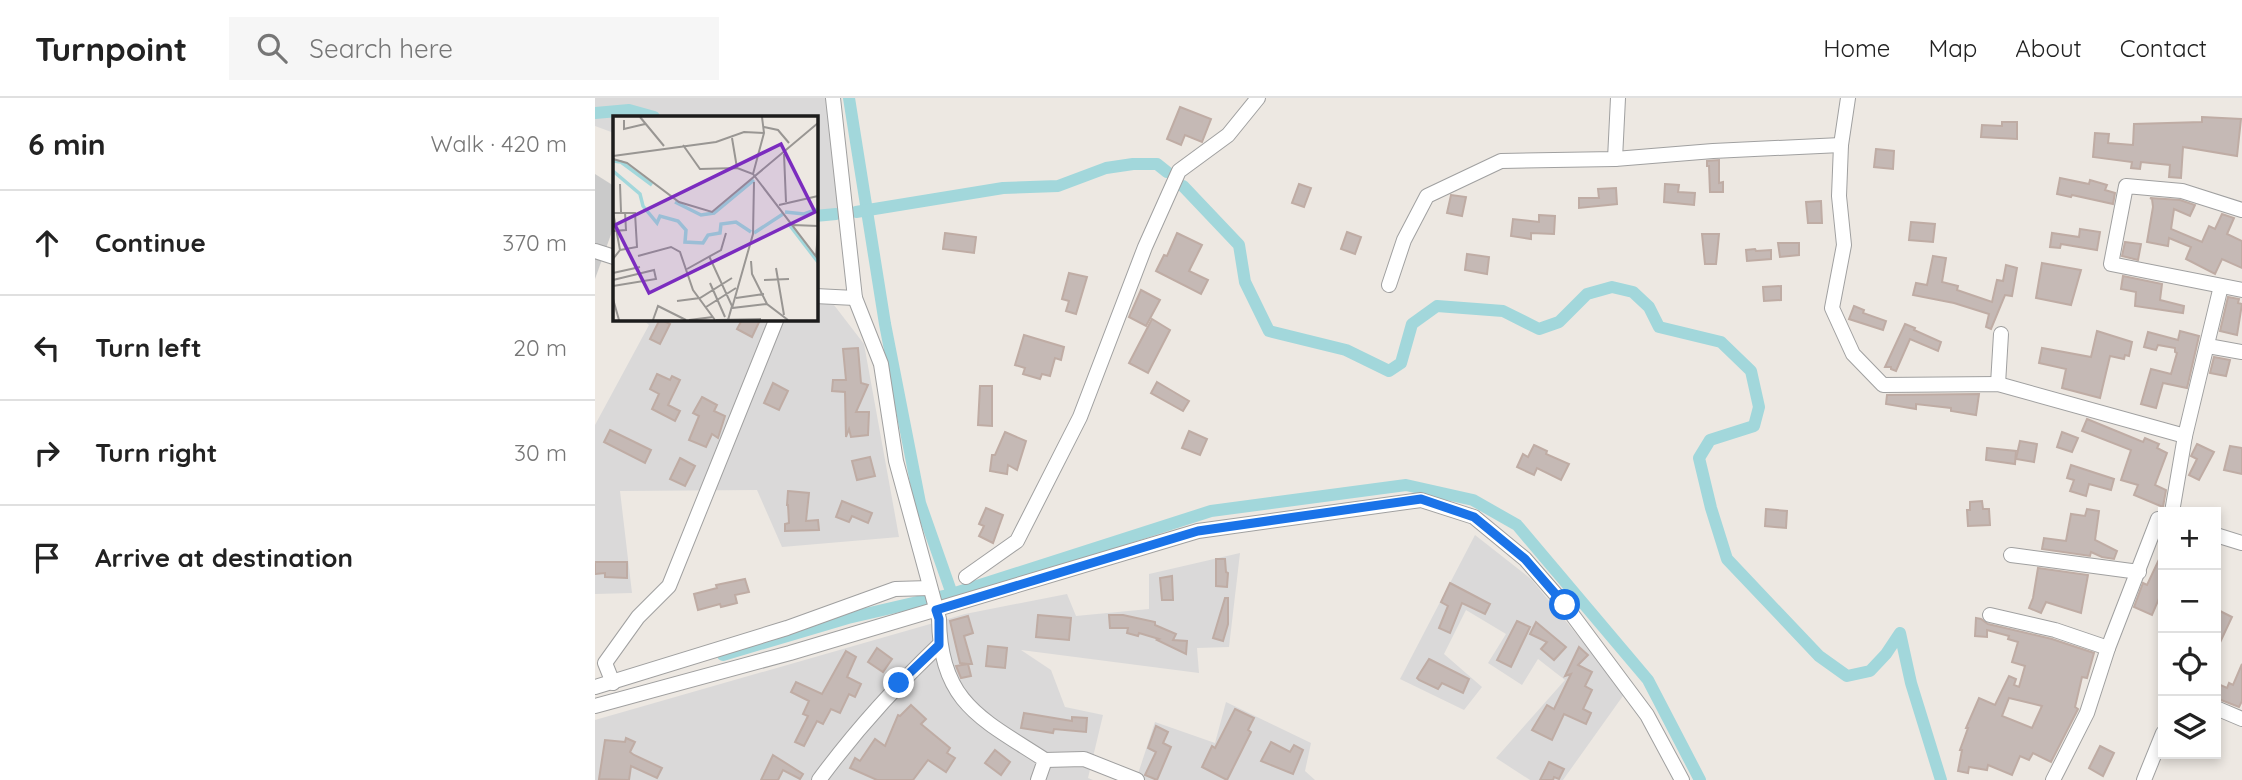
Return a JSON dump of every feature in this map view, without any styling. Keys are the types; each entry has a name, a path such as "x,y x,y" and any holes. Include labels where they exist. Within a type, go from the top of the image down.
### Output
{"street":[{"path":"833,98 855,298 880,364 896,461 939,619 939,645 950,682 970,709 1045,760 1083,759 1137,780"},
{"path":"966,577 1017,541 1080,416 1145,247 1178,171 1228,135 1258,98"},
{"path":"1615,159 1618,98"},
{"path":"1848,98 1841,145 1839,196 1844,245 1832,308 1853,354 1883,385 1998,384 2185,436"},
{"path":"1389,285 1404,240 1427,196 1501,161 1615,159 1841,145"},
{"path":"2242,210 2182,191 2126,186 2111,264 2242,290"},
{"path":"595,251 613,257"},
{"path":"2173,507 2185,436 2221,286"},
{"path":"817,296 855,298"},
{"path":"613,682 605,663 638,617 670,586 726,440 776,320"},
{"path":"1998,384 2001,334"},
{"path":"2208,346 2242,352"},
{"path":"595,706 790,653 1198,531 1421,499 1474,517 1525,559 1565,605 1647,715 1682,780"},
{"path":"2053,780 2087,713 2108,648 2158,519"},
{"path":"2221,536 2242,542"},
{"path":"2011,555 2139,572"},
{"path":"595,687 787,628 895,589 930,588"},
{"path":"1990,615 2056,629 2108,648"},
{"path":"818,780 846,743 939,645"},
{"path":"2221,710 2242,719"},
{"path":"2144,780 2158,745"},
{"path":"1038,780 1045,760"}],"shaded area":[{"path":"595,98 826,98 842,221 817,211 817,116 613,116 613,133 595,126"},
{"path":"595,174 613,185 613,229 595,279"},
{"path":"817,302 834,305 864,344 899,537 782,547 757,490 620,491 632,593 595,594 595,425 649,325 643,320 817,320"},
{"path":"1475,535 1531,579 1625,693 1563,780 1530,780 1496,758 1565,680 1538,659 1522,685 1488,663 1506,634 1466,610 1444,654 1482,687 1464,710 1400,679"},
{"path":"1240,553 1229,647 1197,648 1199,673 1021,650 1051,670 1065,707 1103,715 1088,778 1093,780 595,780 595,720 965,614 1067,594 1076,616 1149,609 1149,574"},
{"path":"1226,702 1311,743 1305,771 1315,780 1136,780 1155,722 1215,743"}],"building":[{"path":"1180,107 1211,119 1202,142 1185,135 1181,145 1167,139"},
{"path":"2202,117 2241,119 2237,156 2183,147 2181,178 2169,177 2170,165 2141,162 2140,169 2131,168 2132,162 2093,157 2095,133 2109,134 2108,143 2133,145 2134,124 2202,122"},
{"path":"2002,122 2017,122 2017,139 1981,137 1982,125 2002,126"},
{"path":"1876,149 1894,151 1893,169 1874,167"},
{"path":"1719,160 1719,183 1723,182 1723,192 1710,192 1707,161"},
{"path":"2060,178 2089,184 2090,180 2107,185 2105,190 2115,193 2113,204 2057,194"},
{"path":"1299,184 1311,188 1304,207 1292,203"},
{"path":"1665,184 1679,185 1678,192 1695,193 1694,205 1664,202"},
{"path":"1616,188 1617,204 1579,208 1579,198 1599,198 1598,189"},
{"path":"1451,195 1466,197 1462,216 1447,213"},
{"path":"2150,198 2180,200 2195,205 2190,216 2174,209 2171,229 2202,242 2209,226 2215,229 2222,214 2234,218 2227,234 2242,241 2242,268 2222,259 2215,274 2186,259 2191,247 2169,238 2168,246 2147,242 2153,207"},
{"path":"1821,201 1822,223 1808,223 1806,202"},
{"path":"1539,215 1555,216 1554,234 1531,233 1531,239 1511,236 1513,219 1539,222"},
{"path":"1911,222 1935,224 1933,242 1909,240"},
{"path":"2080,229 2100,232 2097,250 2061,244 2060,248 2050,247 2052,233 2079,237"},
{"path":"1347,232 1361,237 1355,254 1341,249"},
{"path":"945,233 976,237 974,253 943,249"},
{"path":"1177,233 1202,245 1189,271 1208,280 1201,294 1156,271 1164,255 1167,256"},
{"path":"1702,234 1719,234 1716,264 1705,264"},
{"path":"2125,242 2141,244 2138,260 2122,256"},
{"path":"1778,243 1799,243 1799,255 1780,257"},
{"path":"1746,250 1771,250 1771,259 1747,261"},
{"path":"1467,254 1489,257 1487,274 1465,270"},
{"path":"1933,256 1946,258 1942,282 1958,286 1957,290 1992,302 1997,280 2003,281 2006,265 2017,268 2012,296 2005,295 1991,329 1986,327 1989,314 1954,303 1913,295 1916,283 1927,285"},
{"path":"2042,263 2081,270 2071,305 2036,298"},
{"path":"1069,273 1087,277 1076,314 1066,311 1069,301 1062,299"},
{"path":"2123,276 2162,284 2160,300 2184,306 2183,313 2135,306 2136,292 2121,289"},
{"path":"1781,286 1781,300 1764,301 1763,287"},
{"path":"1141,290 1160,300 1146,326 1129,317"},
{"path":"2228,297 2239,299 2238,303 2242,304 2237,335 2220,331"},
{"path":"1854,306 1864,310 1863,313 1886,321 1883,330 1849,319"},
{"path":"1152,319 1170,330 1148,373 1129,363"},
{"path":"660,320 670,324 660,344 650,339"},
{"path":"742,320 760,320 752,337 737,329"},
{"path":"1905,324 1941,342 1938,351 1910,339 1896,371 1885,367"},
{"path":"2097,331 2132,342 2129,356 2125,355 2124,359 2110,356 2100,398 2062,388 2066,369 2039,363 2042,348 2091,357"},
{"path":"2180,331 2199,336 2187,388 2163,383 2156,408 2141,404 2151,369 2171,374 2177,353 2175,348 2158,345 2156,350 2144,347 2148,332 2178,340"},
{"path":"1024,335 1064,347 1061,360 1055,358 1050,376 1042,374 1040,379 1023,374 1025,368 1015,365"},
{"path":"858,348 861,383 868,385 856,412 869,412 868,435 851,437 849,429 846,437 845,392 832,391 833,380 846,380 843,349"},
{"path":"2214,357 2230,360 2226,376 2210,373"},
{"path":"657,374 670,380 672,376 680,380 668,405 680,411 675,421 652,409 659,394 650,389"},
{"path":"1157,382 1189,401 1183,411 1151,393"},
{"path":"773,383 788,391 779,410 764,403"},
{"path":"980,386 992,386 992,426 978,425"},
{"path":"1979,394 1976,415 1951,411 1951,408 1916,404 1916,409 1886,404 1887,395"},
{"path":"702,397 717,405 714,411 725,416 718,438 712,434 706,447 689,440 699,416 693,413"},
{"path":"2087,419 2143,442 2145,438 2159,444 2157,448 2167,453 2155,485 2166,490 2163,507 2134,495 2138,485 2121,480 2131,450 2082,431"},
{"path":"610,430 651,450 645,463 604,442"},
{"path":"1189,431 1207,439 1200,455 1182,448"},
{"path":"1005,432 1026,441 1017,470 1008,465 1007,474 990,471 992,455 995,455"},
{"path":"2062,432 2078,438 2072,452 2057,447"},
{"path":"2020,441 2037,444 2034,462 2016,459"},
{"path":"2197,444 2214,452 2199,480 2189,475 2197,459 2191,456"},
{"path":"1534,445 1547,451 1546,454 1569,464 1561,480 1537,468 1534,475 1517,467 1523,454 1528,457"},
{"path":"2230,446 2242,448 2242,474 2224,470"},
{"path":"1987,448 2016,451 2015,464 1986,460"},
{"path":"870,457 875,476 857,480 852,461"},
{"path":"680,458 695,466 685,486 670,479"},
{"path":"2071,465 2114,479 2111,490 2089,484 2086,496 2070,491 2074,480 2067,478"},
{"path":"788,491 809,493 806,521 818,520 819,530 785,531 785,524 789,523"},
{"path":"842,501 872,513 868,523 852,516 849,522 836,517"},
{"path":"1982,501 1983,509 1989,509 1990,525 1968,526 1967,510 1970,510 1970,502"},
{"path":"986,508 1003,515 993,543 979,536 984,526 979,524"},
{"path":"1766,509 1787,511 1786,528 1765,526"},
{"path":"2087,509 2099,511 2095,540 2117,551 2114,559 2091,552 2090,556 2042,549 2044,538 2066,541 2071,514 2085,516"},
{"path":"1216,559 1225,559 1227,587 1216,586"},
{"path":"595,562 627,562 627,578 605,577 605,573 595,574"},
{"path":"2158,562 2158,601 2152,615 2134,607 2143,583 2147,585"},
{"path":"2038,568 2088,575 2081,613 2046,602 2041,613 2029,608"},
{"path":"1172,576 1173,600 1162,600 1160,578"},
{"path":"745,579 749,592 735,595 737,603 698,610 694,594 717,588 716,585"},
{"path":"1450,583 1490,604 1485,614 1462,603 1450,633 1439,628 1448,606 1441,602"},
{"path":"1225,598 1228,598 1228,624 1223,641 1213,638"},
{"path":"2221,612 2232,617 2221,640"},
{"path":"1038,615 1071,618 1069,640 1036,637"},
{"path":"1109,615 1123,615 1155,622 1155,625 1176,634 1173,640 1187,641 1186,654 1157,640 1159,639 1139,633 1138,636 1127,633 1128,628 1110,628"},
{"path":"968,616 973,633 964,636 972,664 960,663 950,621"},
{"path":"1976,618 1988,624 2052,639 2094,653 2087,678 2082,677 2075,707 2078,709 2051,762 2033,753 2029,760 2020,756 2012,775 1988,765 1987,770 1969,767 1968,773 1958,771 1966,728 1979,698 1995,705 2009,676 2016,679 2014,685 2019,687 2025,666 2012,662 2018,642 2008,639 2009,636 1987,630 1987,637 1975,636","holes":["2009,698 2042,706 2032,728 2002,716"]},
{"path":"1517,621 1530,627 1511,667 1497,660"},
{"path":"1536,622 1566,647 1554,660 1541,649 1547,642 1530,634"},
{"path":"988,646 1007,648 1005,668 986,666"},
{"path":"1579,647 1588,655 1578,665 1592,672 1585,686 1592,690 1583,709 1591,713 1586,724 1564,714 1552,740 1532,730 1547,705 1554,709 1571,674 1565,676"},
{"path":"877,648 892,659 883,672 868,662"},
{"path":"846,651 856,657 847,677 861,684 855,697 849,694 840,713 831,709 823,724 817,721 804,746 795,742 808,716 803,714 809,701 791,692 796,682 822,694"},
{"path":"1429,659 1469,679 1463,693 1442,683 1438,689 1417,678"},
{"path":"968,664 971,676 961,678 956,666"},
{"path":"2242,664 2242,701 2239,707 2221,700 2221,685 2227,688 2229,683 2233,685"},
{"path":"911,705 926,719 921,724 950,748 947,753 955,758 946,772 928,760 913,780 877,780 850,768 855,758 860,761 875,739 885,746 898,715"},
{"path":"1235,709 1254,718 1248,730 1251,732 1227,780 1202,767"},
{"path":"1024,713 1072,721 1072,717 1087,718 1086,732 1054,729 1053,733 1021,728"},
{"path":"1156,726 1168,732 1163,743 1171,747 1157,780 1145,775 1156,752 1148,748"},
{"path":"626,738 635,742 630,752 662,768 657,778 631,766 629,780 599,779 605,740 625,742"},
{"path":"1271,742 1290,752 1294,745 1303,750 1293,774 1261,761"},
{"path":"2100,746 2114,753 2103,776 2089,768"},
{"path":"995,750 1010,762 1001,775 985,763"},
{"path":"773,755 803,774 800,779 783,770 778,780 761,780"},
{"path":"1549,762 1564,769 1559,779 1554,777 1553,780 1540,780"}],"waterway":[{"path":"849,98 885,324 920,503 952,594"},
{"path":"595,113 629,110 650,116"},
{"path":"856,212 1003,188 1058,186 1106,168 1133,164 1157,164 1167,172"},
{"path":"1183,186 1239,245 1245,282 1269,331 1346,350 1389,371 1401,363 1412,324 1437,306 1503,311 1539,329 1559,322 1587,294 1612,287 1633,292 1649,307 1659,327 1721,342 1751,371 1759,407 1754,426 1710,440 1699,458 1727,559 1819,656 1847,676 1870,671 1900,633 1911,683 1941,780"},
{"path":"817,216 836,214"},
{"path":"723,655 848,618 952,594 1211,511 1406,485 1473,500 1517,525 1648,680 1700,780"}],"route":[{"path":"899,683 939,645 939,619 936,610 1198,531 1421,499 1474,517 1525,559 1565,605"}]}
